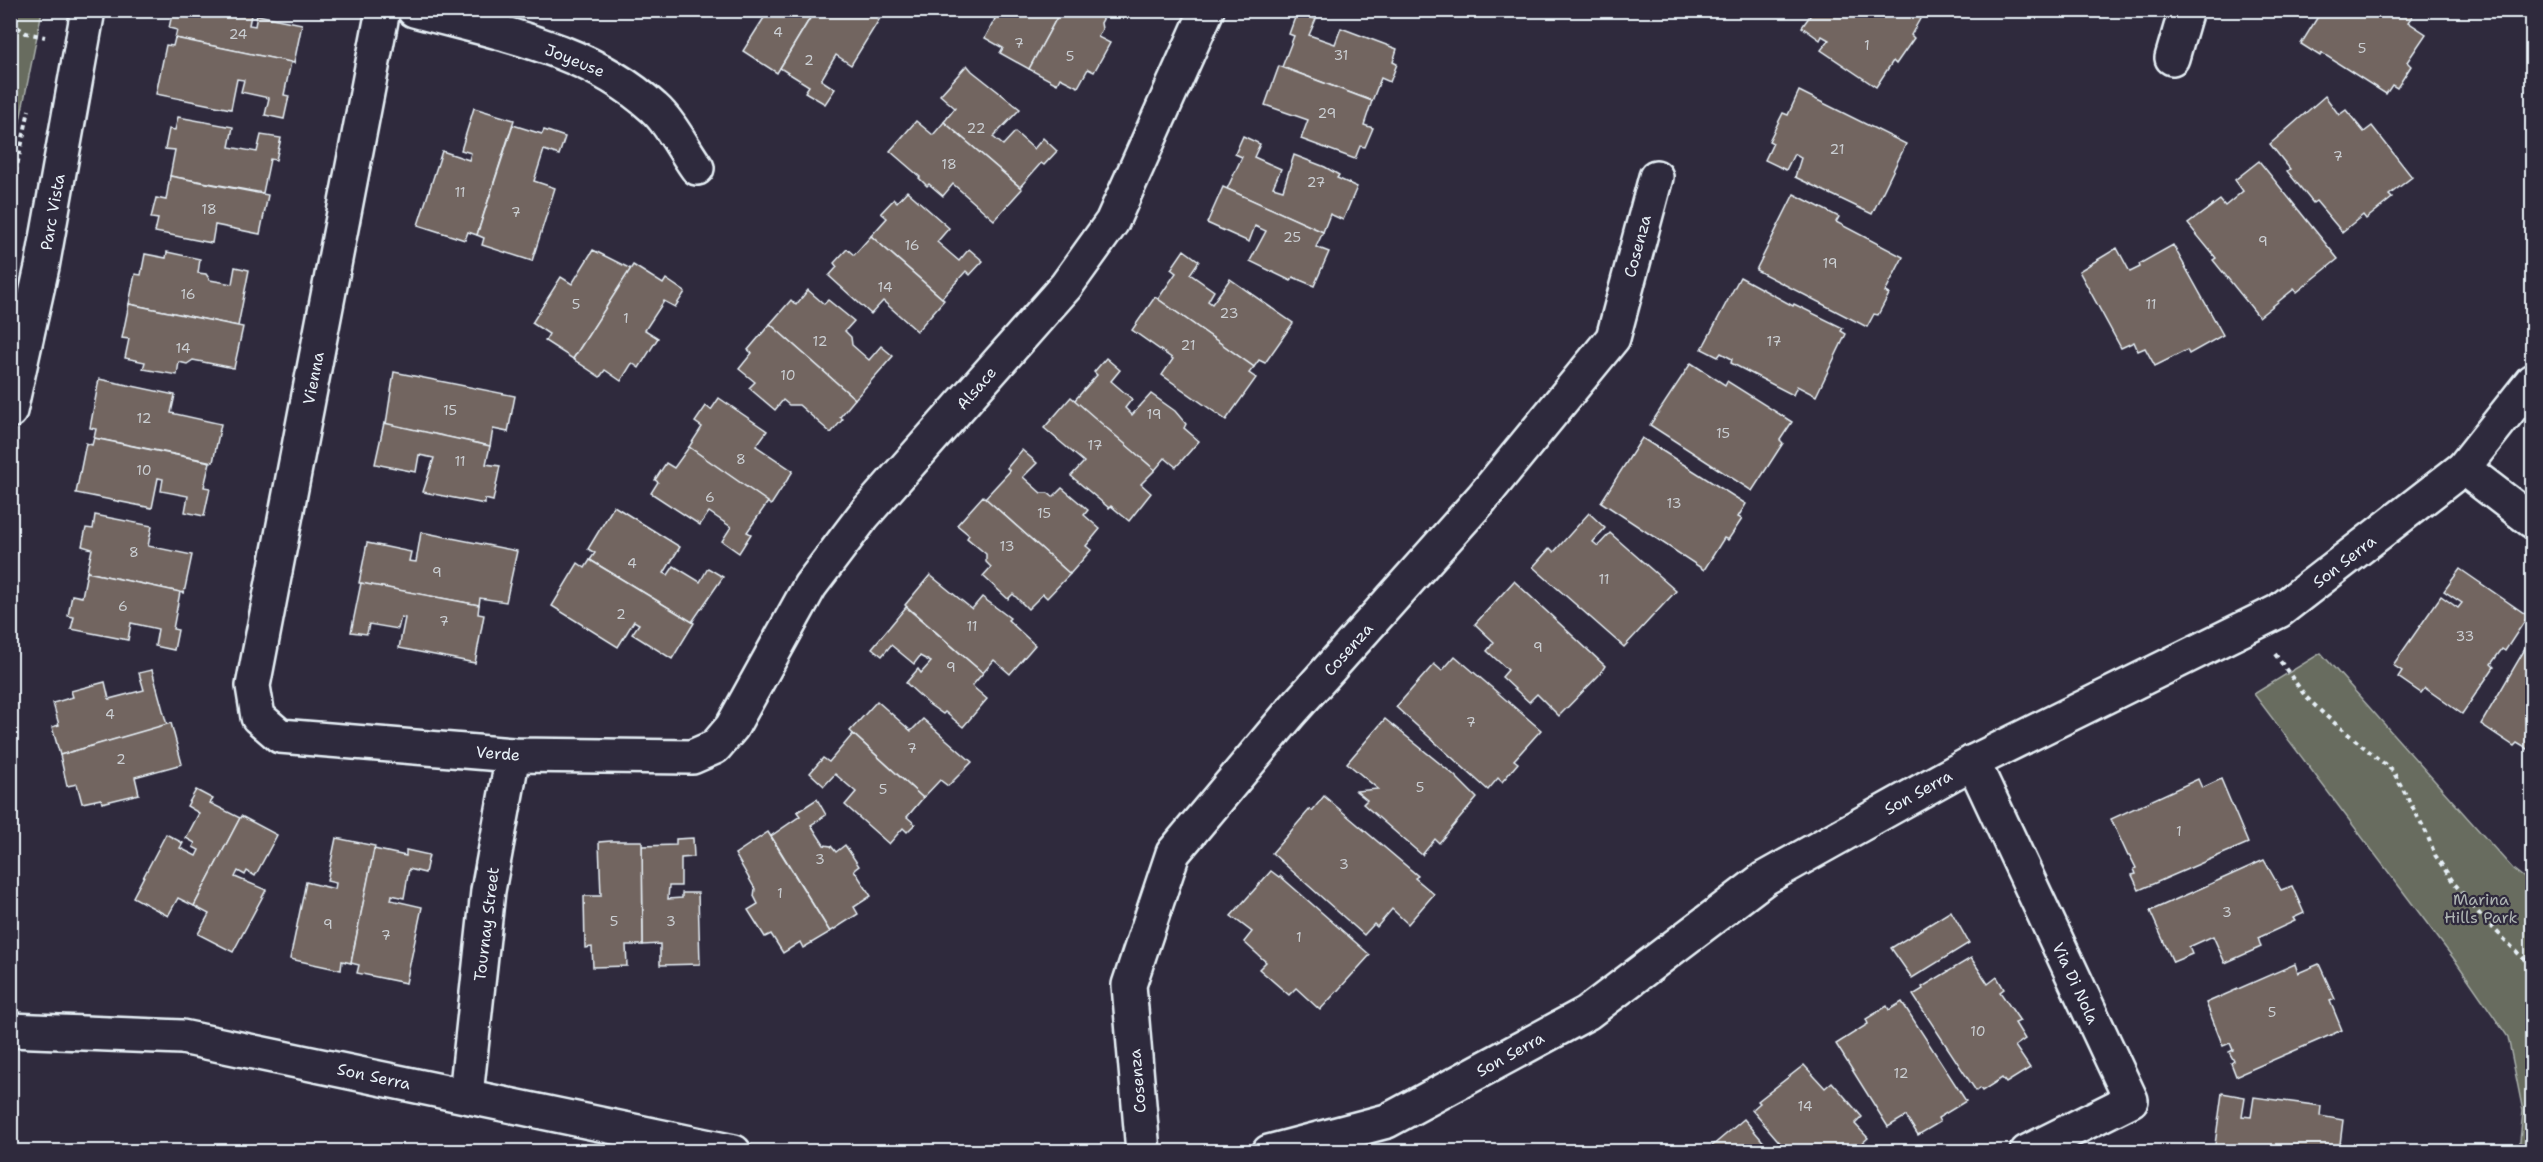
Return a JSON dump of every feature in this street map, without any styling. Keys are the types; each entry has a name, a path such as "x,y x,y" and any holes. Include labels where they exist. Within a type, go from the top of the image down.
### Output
{"street":[{"name":"Parc Vista","path":"10,411 42,267 88,10"},
{"name":"Vienna","path":"280,736 258,717 253,686 383,10"},
{"name":"Joyeuse","path":"414,10 561,51 613,76 656,109 697,168"},
{"name":"Alsace","path":"715,747 732,727 810,586 863,516 1066,286 1112,222 1207,10"},
{"path":"2172,58 2186,10"},
{"name":"Cosenza","path":"1143,1152 1129,985 1173,853 1290,713 1482,498 1612,338 1656,177"},
{"name":"Son Serra","path":"1269,1152 1387,1121 1587,1013 1765,878 1972,762 2279,611 2463,468 2532,381"},
{"path":"2463,468 2532,521"},
{"name":"Verde","path":"280,736 513,754 692,757 715,747"},
{"name":"Tournay Street","path":"466,1095 488,891 513,754"},
{"name":"Via Di Nola","path":"1972,762 2131,1100 2027,1152"},
{"name":"Son Serra","path":"10,1030 182,1037 734,1152"}],"path":[{"path":"10,22 27,33 46,37 44,48"},
{"path":"10,199 31,102"},
{"path":"2253,623 2306,697 2394,771 2426,832 2435,855 2454,883 2482,916 2532,967"}],"green space":[{"path":"10,11 42,11 11,165"},
{"name":"Marina Hills Park","path":"2321,653 2513,869 2532,884 2532,1151 2519,1151 2523,1111 2508,1037 2457,963 2254,694"}],"building":[{"path":"173,10 252,10 249,25 255,26 257,15 302,24 294,63 175,38 177,30 169,28"},
{"path":"764,10 815,10 777,73 743,51 767,13"},
{"path":"815,10 874,10 882,15 851,65 836,55 821,80 835,89 825,104 805,92 809,86 780,68"},
{"path":"991,10 1061,10 1029,69 1000,53 1003,48 985,38 995,19 989,15"},
{"path":"1061,10 1108,10 1101,23 1102,29 1098,37 1110,43 1094,72 1088,69 1078,87 1060,78 1057,84 1029,69"},
{"path":"1814,10 1925,10 1911,35 1914,38 1896,64 1893,61 1876,87 1821,50 1829,40 1822,36 1820,40 1802,27"},
{"path":"2322,10 2407,10 2413,15 2408,22 2426,34 2407,62 2411,66 2397,88 2392,85 2386,94 2322,53 2320,56 2301,44"},
{"path":"1297,12 1316,19 1309,35 1335,44 1341,28 1397,49 1393,62 1397,64 1390,82 1381,78 1372,101 1282,67 1294,36 1289,34"},
{"path":"175,38 291,62 284,95 289,96 284,119 265,115 269,98 241,92 244,80 237,79 231,109 156,94 166,45 173,46"},
{"path":"967,65 1020,109 993,137 1003,145 1015,132 1034,149 1043,138 1057,151 1044,165 1041,163 1020,187 944,122 955,108 940,95"},
{"path":"1279,66 1372,101 1364,125 1373,128 1365,147 1360,146 1355,159 1301,139 1308,120 1265,105"},
{"path":"1799,91 1906,144 1872,214 1795,177 1801,158 1794,154 1786,170 1765,160 1773,143 1769,141 1783,113 1788,115"},
{"path":"2325,96 2339,115 2346,110 2364,132 2372,126 2412,177 2389,195 2392,198 2366,219 2363,215 2342,232 2316,201 2313,203 2287,171 2290,169 2270,144"},
{"path":"474,108 514,120 477,235 468,232 465,240 418,225 442,151 469,160 471,153 461,150"},
{"path":"178,117 233,127 229,147 257,152 261,135 281,138 276,160 270,159 263,193 170,176 175,150 165,149 169,129 175,130"},
{"path":"916,121 933,135 944,122 1022,189 994,220 953,184 943,196 929,184 927,186 890,151"},
{"path":"513,125 542,134 544,130 565,137 559,155 544,150 534,181 555,188 532,261 482,245 484,238 477,235"},
{"path":"1243,136 1260,144 1254,157 1281,169 1273,187 1283,190 1294,155 1325,167 1339,175 1337,178 1357,187 1343,220 1330,214 1323,232 1227,189 1242,157 1235,154"},
{"path":"2259,161 2338,259 2297,292 2294,289 2259,317 2213,260 2216,258 2188,224 2220,200 2225,206 2243,191 2235,180"},
{"path":"170,176 268,195 260,234 215,225 212,243 155,232 158,219 151,218 156,198 166,200"},
{"path":"1223,187 1323,232 1316,247 1329,252 1314,286 1293,277 1291,281 1250,261 1266,231 1255,226 1249,242 1207,223"},
{"path":"907,191 949,228 937,242 959,261 969,249 983,261 970,275 966,271 942,298 871,236 887,218 881,213 894,199 897,202"},
{"path":"1794,194 1839,217 1836,222 1903,257 1885,292 1889,294 1878,315 1874,314 1867,327 1756,270"},
{"path":"871,236 944,300 917,331 883,301 871,314 829,276 837,267 834,263 847,249 854,255"},
{"path":"2173,245 2223,335 2189,354 2187,350 2155,366 2145,348 2138,351 2134,342 2121,348 2079,271 2117,248 2130,272 2140,267 2139,264"},
{"path":"593,250 631,269 573,359 545,341 549,334 532,323 561,277 572,284"},
{"path":"1184,250 1199,261 1190,274 1214,291 1208,301 1212,304 1230,279 1293,323 1265,363 1259,360 1254,367 1158,299 1176,273 1171,269"},
{"path":"167,252 200,259 198,273 206,274 210,280 232,284 235,267 249,270 238,326 129,304 135,274 141,275 145,254 166,258"},
{"path":"633,265 663,284 666,279 685,292 675,307 664,301 645,330 658,338 639,368 632,363 621,381 605,370 600,377 573,359"},
{"path":"1740,277 1793,306 1794,304 1843,328 1841,331 1846,334 1816,396 1797,386 1793,395 1731,363 1732,359 1721,353 1718,357 1702,349"},
{"path":"808,290 824,304 828,300 854,321 845,331 851,337 852,345 869,360 881,346 893,356 855,399 770,324 791,300 796,305"},
{"path":"1155,297 1254,367 1249,373 1256,378 1226,420 1162,375 1173,359 1132,330"},
{"path":"129,304 243,327 234,368 193,360 187,364 179,362 177,375 143,369 145,362 125,358 129,339 122,338"},
{"path":"770,324 855,399 840,417 843,419 831,433 799,405 789,405 783,400 775,410 749,388 755,382 739,369 752,353 748,350"},
{"path":"1106,358 1120,370 1111,381 1132,399 1125,408 1132,415 1151,394 1175,411 1186,424 1184,428 1199,441 1176,467 1165,458 1155,470 1074,401 1097,375 1094,372"},
{"path":"1691,363 1725,385 1727,381 1792,422 1780,440 1783,443 1752,491 1650,425"},
{"path":"394,372 515,396 508,432 493,429 490,446 386,424"},
{"path":"99,379 175,395 171,413 221,424 213,462 94,438 96,429 90,428"},
{"path":"1071,397 1155,470 1141,484 1151,493 1129,521 1111,506 1109,508 1071,476 1084,462 1044,428"},
{"path":"719,398 767,431 756,446 793,471 771,505 689,447 702,427 695,422 706,406 711,410"},
{"path":"384,423 490,446 486,464 500,466 493,501 485,499 485,504 423,492 434,458 419,455 416,472 375,464"},
{"path":"94,438 210,462 204,487 210,488 204,516 185,512 188,496 161,491 163,479 158,478 152,508 76,493 86,443 92,445"},
{"path":"1642,438 1746,504 1738,517 1742,519 1728,540 1724,538 1704,570 1601,502"},
{"path":"689,447 768,502 747,532 751,534 739,553 722,541 731,527 709,512 700,525 651,493 658,482 655,480 666,463 674,468"},
{"path":"1022,450 1037,463 1023,477 1041,493 1048,493 1053,497 1062,488 1088,510 1084,515 1100,529 1086,546 1091,550 1070,574 985,498 1010,471 1007,468"},
{"path":"983,496 1070,574 1047,598 1043,594 1028,609 1013,594 1008,599 983,576 991,567 986,562 986,554 967,538 969,535 957,525"},
{"path":"614,506 680,547 664,573 668,575 674,566 700,582 708,568 723,577 692,622 590,560 595,553 588,549"},
{"path":"1589,513 1605,528 1593,542 1598,546 1610,533 1676,591 1624,647 1533,567 1550,548 1554,552"},
{"path":"95,515 152,526 148,546 192,555 184,593 87,572 92,549 82,546 86,528 93,529"},
{"path":"421,532 517,551 506,602 480,598 479,605 359,583 367,543 411,552 409,561 416,562"},
{"path":"590,560 694,623 672,659 632,634 639,624 634,621 618,647 552,606 578,563 585,568"},
{"path":"2460,569 2528,616 2505,651 2502,649 2491,664 2494,667 2462,714 2425,688 2421,693 2398,677 2402,671 2393,665 2441,596 2458,608 2462,603 2444,591"},
{"path":"87,572 180,592 173,629 178,630 174,650 155,646 158,629 131,623 128,640 71,629 74,617 68,616 72,595 82,597"},
{"path":"930,575 972,609 982,597 1010,618 1008,620 1035,645 1010,674 994,660 983,673 905,605"},
{"path":"1514,581 1605,666 1559,716 1537,694 1529,702 1502,677 1508,670 1487,651 1494,642 1475,624"},
{"path":"361,583 479,605 478,614 484,615 475,663 399,648 405,618 401,617 398,629 369,624 367,634 351,632"},
{"path":"906,607 983,673 972,686 987,699 963,727 945,712 943,714 930,705 906,683 918,669 921,673 931,662 920,656 914,664 891,645 882,656 872,648"},
{"path":"2532,637 2532,752 2517,743 2514,746 2481,724"},
{"path":"1455,656 1541,730 1514,760 1518,763 1502,782 1498,778 1488,790 1396,707 1434,664 1442,671"},
{"path":"152,670 167,725 60,755 52,727 59,725 53,703 73,697 71,691 105,682 109,699 144,690 139,673"},
{"path":"877,701 911,731 923,719 972,762 948,786 940,780 923,798 850,731"},
{"path":"1385,719 1454,775 1477,798 1439,843 1435,839 1422,855 1363,804 1367,800 1356,791 1378,789 1347,763"},
{"path":"171,723 182,764 135,777 139,794 102,803 101,799 82,803 77,784 67,786 60,755"},
{"path":"853,734 923,798 907,817 915,824 907,832 903,828 889,844 845,805 856,792 835,774 824,786 810,773 823,758 829,762"},
{"path":"2198,779 2202,788 2221,779 2248,843 2139,890 2132,875 2136,874 2134,869 2136,868 2111,819"},
{"path":"196,790 213,799 210,803 240,818 194,906 178,898 168,916 133,897 166,834 183,843 180,848 196,856 199,850 193,847 195,843 186,838 199,813 187,806"},
{"path":"1324,796 1418,876 1415,878 1434,894 1408,924 1392,909 1377,927 1374,924 1364,935 1272,853"},
{"path":"817,799 826,815 811,825 824,845 831,846 836,852 845,845 859,866 854,870 871,896 854,907 858,914 830,932 771,836 800,816 797,812"},
{"path":"241,816 277,835 255,876 247,871 245,875 238,871 235,877 266,890 233,952 198,934 209,914 194,906"},
{"path":"768,832 830,932 803,948 800,942 783,953 771,934 765,937 748,910 758,904 754,896 755,889 735,854"},
{"path":"336,838 375,846 351,963 342,961 341,970 290,959 306,882 335,889 336,883 327,881"},
{"path":"693,838 694,857 681,858 681,886 669,886 668,899 682,898 682,893 698,893 700,964 660,965 660,944 643,945 642,846 676,845 676,839"},
{"path":"642,841 643,945 626,945 627,966 593,967 592,947 585,948 584,896 601,896 599,842"},
{"path":"374,849 406,856 406,850 429,855 425,873 409,869 404,898 392,895 391,900 422,907 406,983 357,973 359,965 351,963"},
{"path":"2264,860 2281,890 2292,886 2304,913 2293,918 2295,921 2258,938 2261,947 2225,963 2213,936 2189,947 2192,954 2173,962 2150,911"},
{"path":"1271,871 1280,876 1370,955 1320,1010 1296,988 1289,995 1259,969 1266,962 1244,942 1252,932 1231,916"},
{"path":"1951,911 1969,943 1912,978 1891,948"},
{"path":"1971,958 1988,984 1997,977 2004,989 2000,992 2020,1021 2015,1023 2025,1039 2015,1046 2030,1068 2006,1083 2002,1078 1982,1091 1980,1088 1976,1091 1913,995 1923,989 1922,987"},
{"path":"2295,964 2298,973 2319,964 2335,999 2330,1001 2342,1030 2236,1076 2231,1063 2234,1061 2229,1052 2233,1050 2230,1043 2223,1046 2206,1003"},
{"path":"1902,1002 1966,1101 1938,1118 1940,1122 1918,1135 1906,1116 1888,1127 1836,1044 1868,1024 1866,1019 1887,1006 1889,1010"},
{"path":"1804,1065 1825,1088 1832,1082 1862,1117 1855,1124 1868,1138 1858,1147 1862,1152 1788,1152 1752,1110 1760,1103 1758,1101"},
{"path":"2222,1093 2245,1097 2242,1116 2251,1117 2254,1097 2321,1106 2320,1116 2343,1120 2339,1152 2214,1152"},
{"path":"1744,1119 1772,1152 1705,1152"}]}
